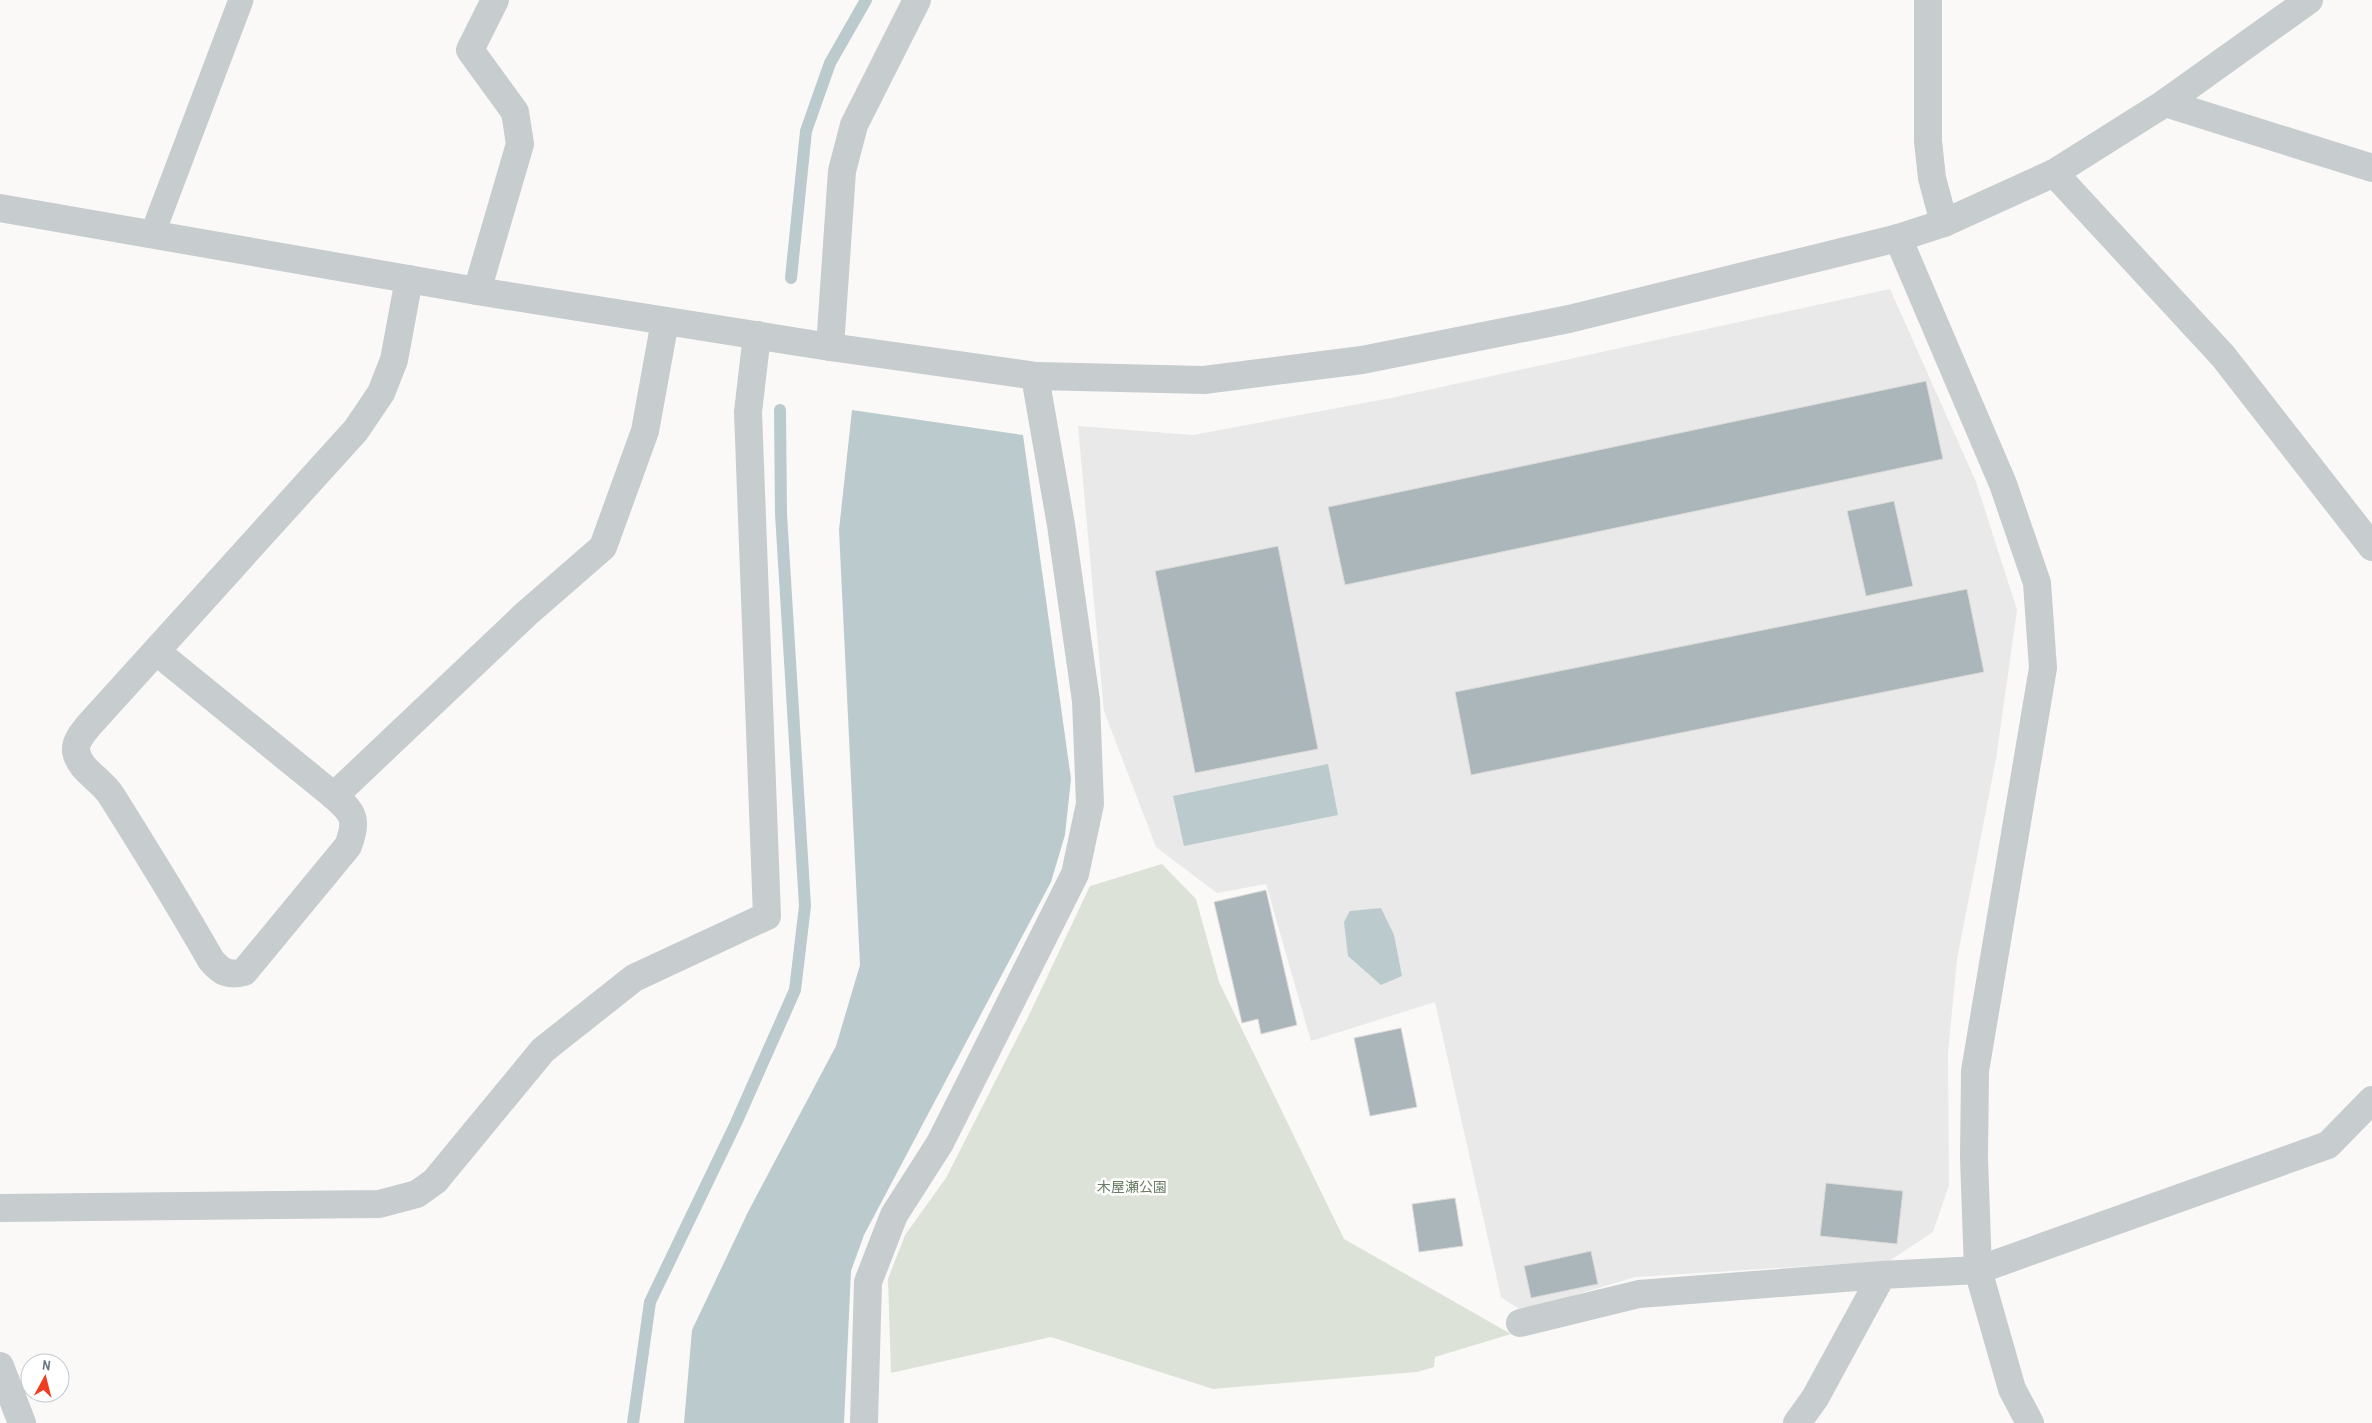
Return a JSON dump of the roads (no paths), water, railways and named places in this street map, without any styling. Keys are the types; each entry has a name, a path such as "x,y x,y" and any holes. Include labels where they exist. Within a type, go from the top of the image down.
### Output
{"street":[{"path":"477,291 520,144 516,112 470,50 495,0"},
{"path":"830,347 842,171 854,125 917,0"},
{"path":"1928,0 1928,141 1932,178 1944,222"},
{"path":"0,208 477,291 830,347 1037,376 1204,380 1362,360 1569,319 1898,238 1944,222 2054,173 2165,103 2309,0"},
{"path":"2165,103 2372,168"},
{"path":"2054,173 2223,356 2372,547"},
{"path":"1898,238 2004,484 2036,583 2044,668 1976,1071 1974,1158 1978,1270 2012,1389 2030,1423"},
{"path":"157,652 351,810 354,822 348,846 244,972 232,975 219,970 210,960 168,885 107,788 81,764 76,749 79,737 90,724 157,652 249,546 356,430 381,394 394,360 409,279"},
{"path":"334,796 526,614 603,547 645,431 665,320"},
{"path":"0,1208 379,1204 417,1194 435,1181 543,1050 558,1038 634,978 767,916 748,412 757,335"},
{"path":"864,1423 868,1282 894,1216 940,1143 1076,874 1090,804 1086,701 1060,516 1037,388 1037,376"},
{"path":"1520,1323 1639,1294 1882,1275 1978,1270 2328,1145 2372,1100"},
{"path":"1798,1423 1814,1398 1882,1275"},
{"path":"0,1366 22,1423"}],"lane":[{"path":"152,235 241,0"}],"waterway":[{"path":"791,278 806,131 830,63 866,0"},
{"path":"633,1423 650,1302 736,1123 795,990 805,906 781,514 780,410"}],"park label":[{"name":"木屋瀬公園","path":"1132,1187"}]}
